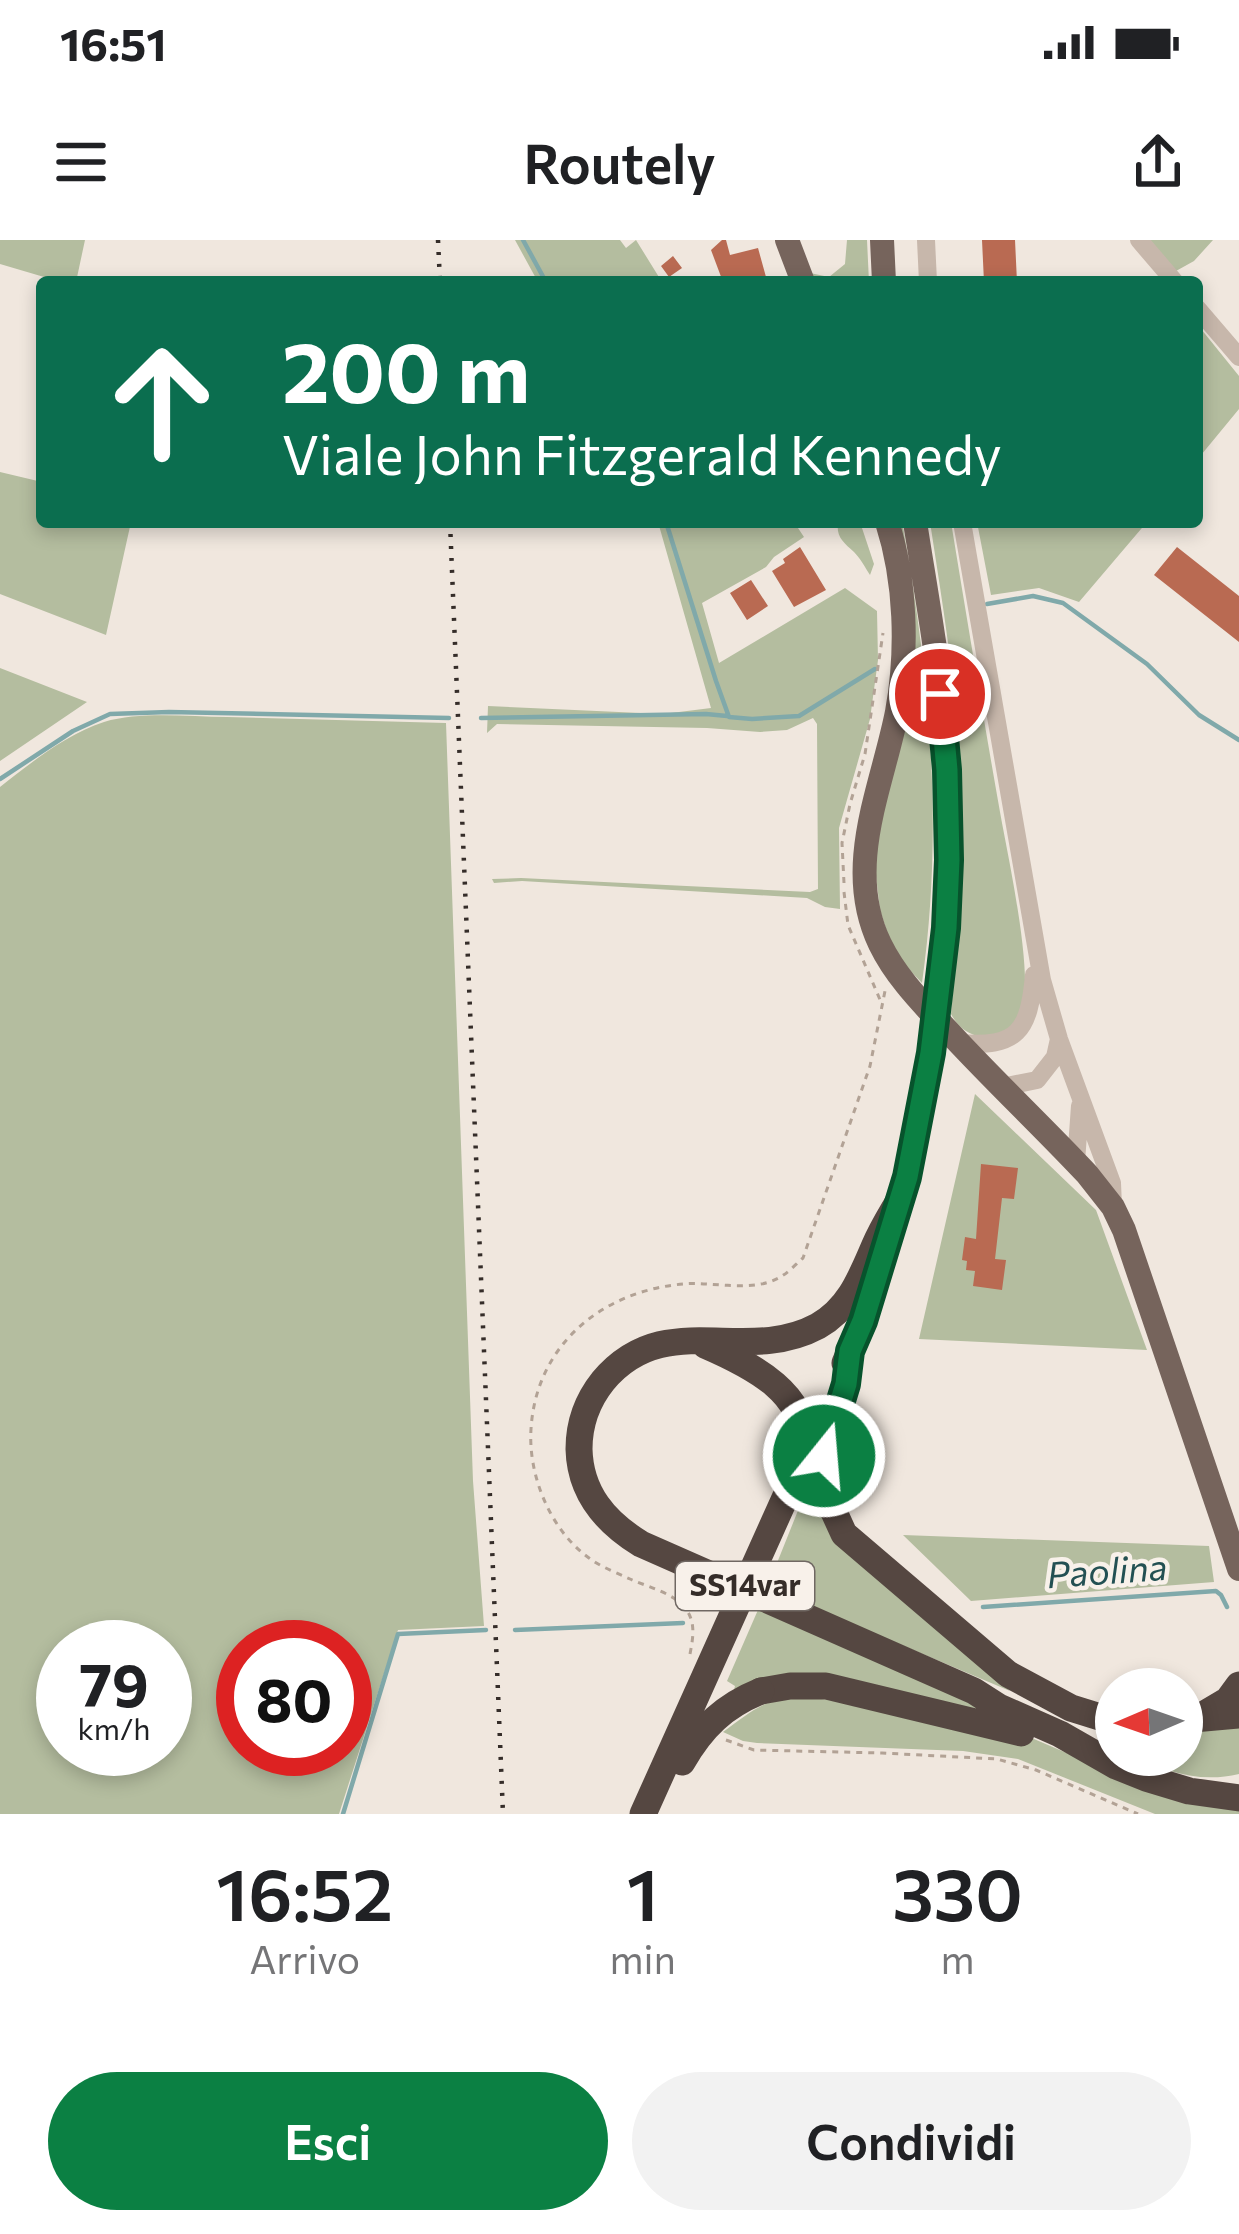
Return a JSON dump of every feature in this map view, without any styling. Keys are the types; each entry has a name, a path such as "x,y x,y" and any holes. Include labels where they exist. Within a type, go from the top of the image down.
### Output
{"highway":[{"path":"901,1197 853,1294 820,1324 774,1340 667,1342 640,1351 611,1372 583,1418 580,1458 588,1490 614,1526 641,1544 974,1691 1095,1725"},
{"name":"SS14var","path":"643,1814 863,1321 901,1197"},
{"path":"695,1341 754,1368 785,1394 802,1430 795,1476"},
{"path":"850,1351 846,1384 822,1470 824,1490 844,1534 1008,1673 1095,1716"},
{"path":"657,1814 676,1772 721,1711 761,1691 804,1685 857,1692 1004,1727 1095,1759"},
{"path":"1203,1713 1228,1700 1239,1685"},
{"path":"974,1691 1095,1754"},
{"path":"1203,1718 1239,1715"},
{"path":"1142,1776 1168,1786 1230,1792"}],"main road":[{"path":"787,240 800,276"},
{"path":"882,240 884,276"},
{"path":"889,528 900,590 903,662 864,856 872,926 892,966 912,992 1076,1162 1113,1207 1239,1570"},
{"path":"901,1197 931,1053 949,860 938,670 916,528"}],"street":[{"path":"926,240 928,276"},
{"path":"1138,240 1170,276"},
{"path":"1203,315 1239,357"},
{"path":"963,528 1048,1008 1112,1183 1113,1207"},
{"path":"958,1042 997,1043 1022,1028 1031,1007 1036,952"},
{"path":"1002,1087 1037,1080 1055,1057 1059,1039"},
{"path":"1076,1162 1080,1096"}],"path":[{"path":"689,1665 694,1630 689,1613 677,1600 590,1559 570,1542 538,1487 530,1437 542,1375 574,1328 614,1303 650,1288 755,1284 780,1278 803,1258 870,1066 882,1003"},
{"path":"716,1735 754,1750 997,1759 1036,1770 1138,1814"}],"green space":[{"path":"0,240 85,240 77,276 41,276 0,264"},
{"path":"515,240 620,240 626,248 636,240 658,276 535,276"},
{"path":"847,240 867,240 869,276 830,276 845,264"},
{"path":"1150,240 1213,240 1194,261 1176,271"},
{"path":"1203,331 1239,376 1239,409 1203,453"},
{"path":"0,472 36,481 36,528 130,528 106,635 0,594"},
{"path":"660,528 798,528 804,537 766,567 702,603 719,663 845,588 877,611 878,660 870,719 839,828 840,909 807,898 494,883 492,879 521,878 818,889 817,724 813,718 787,730 760,732 497,724 487,733 488,706 663,714 711,708"},
{"path":"838,528 862,528 874,564 870,575 841,539"},
{"path":"898,528 903,528 931,752 932,867 922,983 889,938 880,910 875,846 891,781"},
{"path":"931,528 952,528 1022,944 1022,1013 1010,1029 991,1036 969,1033 951,1014 960,810 949,651"},
{"path":"978,528 1142,528 1079,602 1039,588 991,595"},
{"path":"0,668 87,702 0,761"},
{"path":"149,716 446,723 473,1481 484,1626 398,1630 372,1711 372,1620 216,1620 216,1776 351,1776 339,1814 0,1814 0,787 90,727"},
{"path":"975,1094 1096,1210 1147,1350 919,1339"},
{"path":"811,1478 857,1558 1010,1691 767,1588"},
{"path":"903,1535 1209,1546 1214,1582 971,1601"},
{"path":"761,1603 1002,1714 733,1693 735,1686 727,1681"},
{"path":"787,1697 954,1719 1034,1739 1095,1765 1095,1776 1121,1776 1165,1795 1239,1804 1239,1814 1155,1814 1018,1759 963,1751 757,1743 723,1732 767,1703"},
{"path":"1239,1723 1239,1774 1224,1777 1195,1776 1203,1776 1203,1730"}],"building":[{"path":"722,240 730,255 758,248 766,276 721,276 711,250"},
{"path":"982,240 1015,240 1017,276 984,276"},
{"path":"673,256 682,268 668,276 661,266"},
{"path":"800,547 826,590 794,607 772,571"},
{"path":"1177,547 1239,596 1239,642 1154,575"},
{"path":"751,580 768,606 747,620 730,593"},
{"path":"981,1164 1018,1168 1014,1199 1002,1198 995,1259 1006,1260 1002,1290 973,1286 975,1271 966,1270 967,1261 962,1260 965,1237 976,1239"}],"waterway":[{"path":"523,240 543,276"},
{"path":"668,528 729,717 799,716 875,669"},
{"path":"987,604 1033,596 1063,603 1147,664 1199,715 1239,740"},
{"path":"0,779 73,731 110,714 449,718"},
{"path":"481,718 727,716"},
{"name":"Paolina","path":"983,1607 1216,1591 1227,1607"},
{"name":"Paolina","path":"515,1630 683,1623"},
{"name":"Paolina","path":"343,1814 398,1634 486,1630"}],"railway":[{"path":"438,240 440,276"},
{"path":"450,528 503,1814"}],"route":[{"path":"824,1456 846,1384 850,1351 907,1177 931,1053 949,860 940,694"}]}
